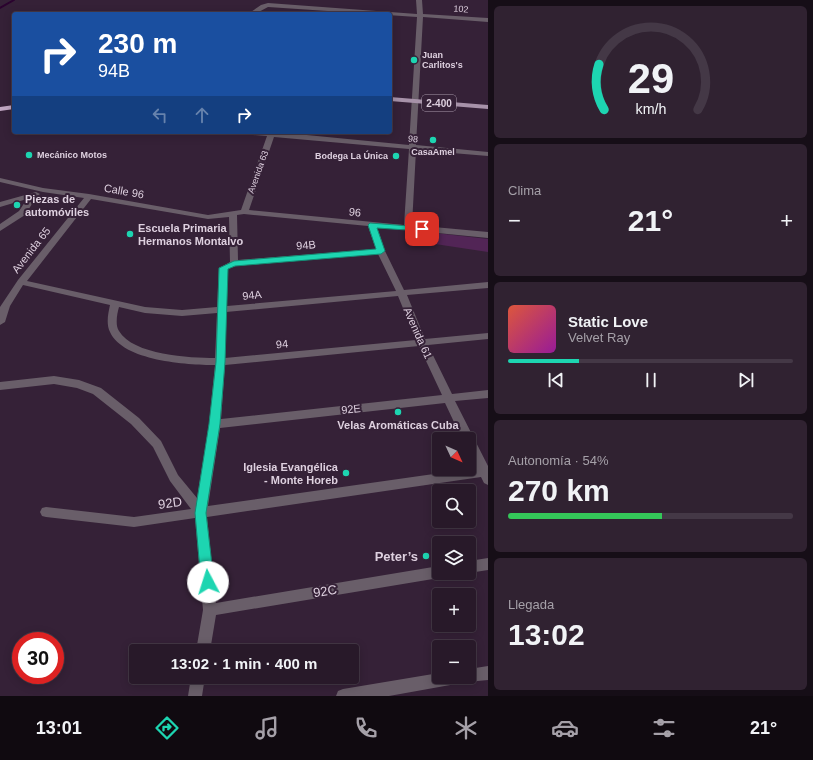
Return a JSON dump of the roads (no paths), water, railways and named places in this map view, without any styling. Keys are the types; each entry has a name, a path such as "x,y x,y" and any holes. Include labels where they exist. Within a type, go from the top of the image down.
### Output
{"highway":[{"path":"0,104 12,102"},
{"path":"0,109 12,107"}],"main road":[{"name":"2-400","path":"392,99 414,104 488,112"},
{"name":"2-400","path":"392,105 414,104 488,107"}],"street":[{"path":"408,228 420,16 419,0"},
{"name":"102","path":"253,12 265,5 337,12"},
{"path":"306,12 307,8"},
{"name":"102","path":"392,15 488,20"},
{"name":"Avenida 63","path":"244,212 272,134"},
{"name":"98","path":"281,134 412,148 488,154"},
{"name":"Calle 96","path":"0,180 43,190 89,196 208,217 244,212"},
{"path":"0,205 33,196 43,190"},
{"path":"0,228 22,213 33,196"},
{"name":"Avenida 65","path":"0,322 5,306 20,282 89,196"},
{"name":"96","path":"244,212 488,235"},
{"path":"204,644 210,610 201,513 214,424 220,362 224,268 234,264 234,214"},
{"name":"Avenida 61","path":"372,225 381,251 401,292 422,343 465,432"},
{"name":"94B","path":"234,264 381,251"},
{"name":"94A","path":"20,282 115,302 145,310 189,313 401,292 488,286"},
{"name":"94","path":"115,302 113,324 116,333 126,342 138,349 172,359 191,362 220,362 488,336"},
{"path":"0,386 54,380 79,384 97,391 135,421 157,444 174,478 201,513"},
{"name":"92E","path":"214,424 488,394"},
{"name":"Avenida 61","path":"476,453 487,474"},
{"name":"92D","path":"46,512 134,522 487,474"},
{"path":"476,566 488,564"},
{"name":"92C","path":"210,610 432,573"},
{"path":"476,675 488,673"},
{"path":"343,696 432,682"},
{"path":"195,696 197,684"}],"waterway":[{"path":"0,8 14,0"}],"place":[{"name":"Juan Carlitos's","path":"414,60"},
{"name":"CasaAmel","path":"433,140"},
{"name":"Mecánico Motos","path":"29,155"},
{"name":"Bodega La Única","path":"396,156"},
{"name":"Piezas de automóviles","path":"17,205"},
{"name":"Escuela Primaria Hermanos Montalvo","path":"130,234"},
{"name":"Velas Aromáticas Cuba","path":"398,412"},
{"name":"Iglesia Evangélica - Monte Horeb","path":"346,473"},
{"name":"Peter’s","path":"426,556"}]}
